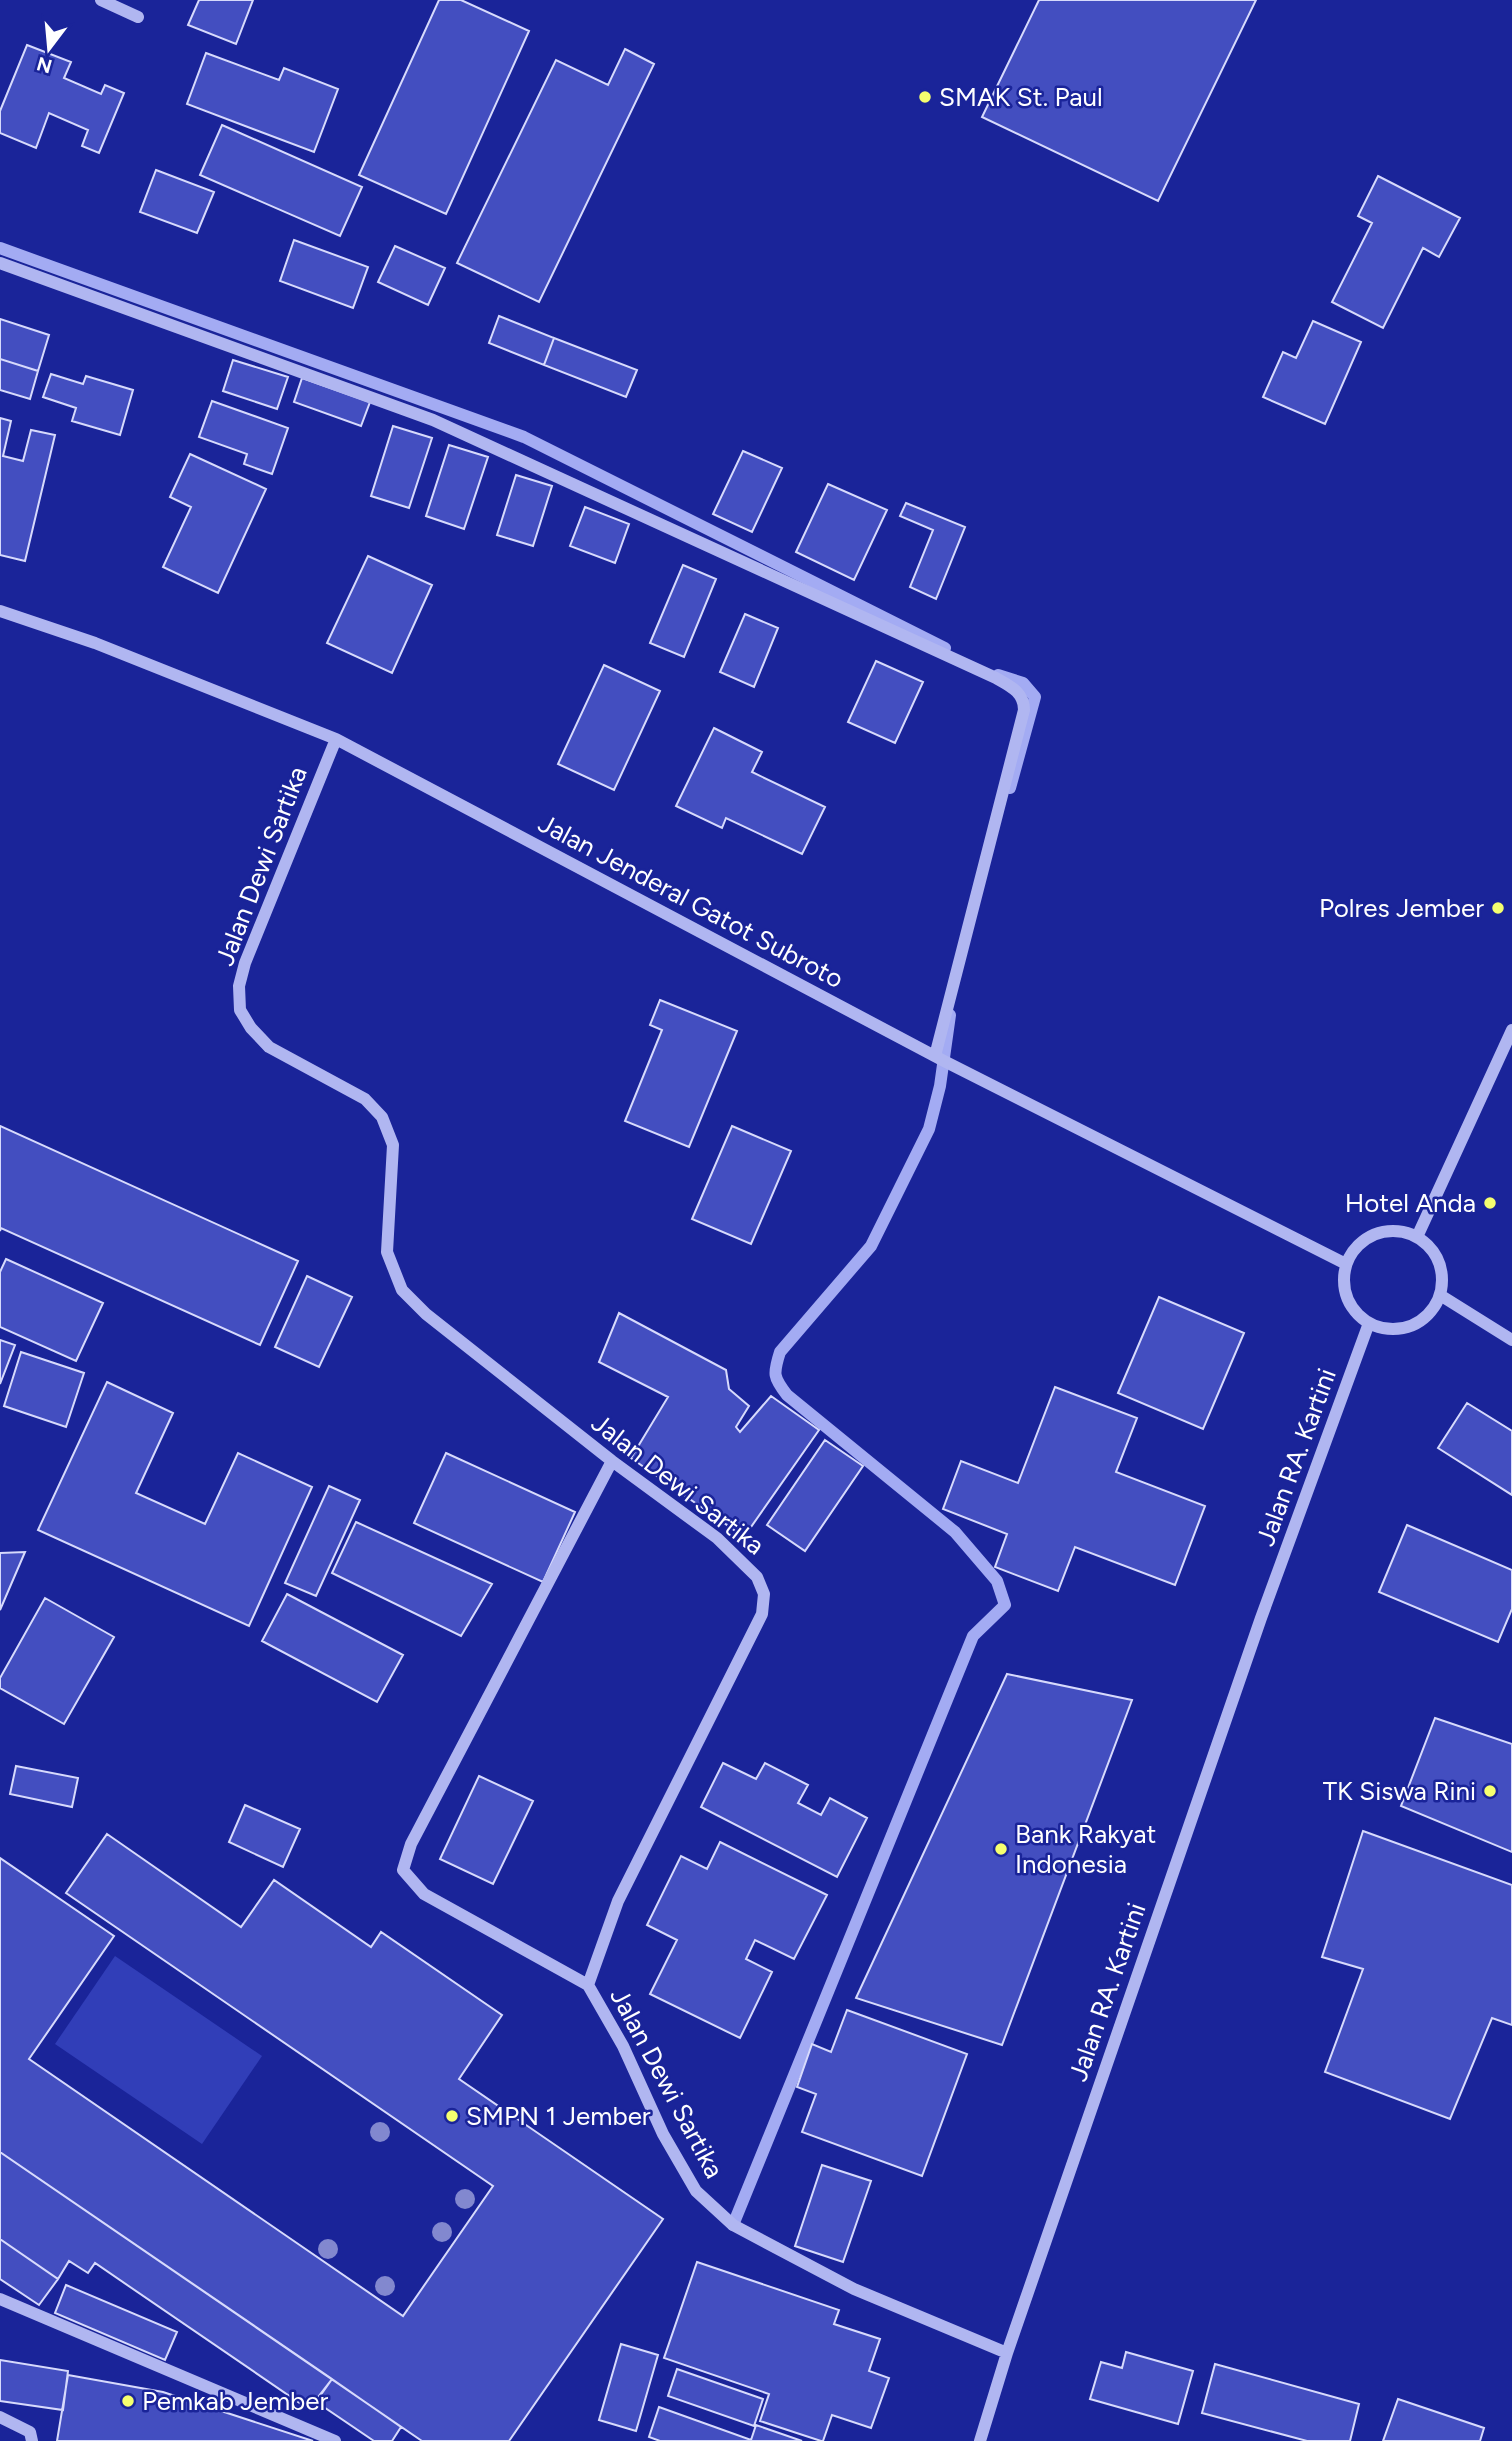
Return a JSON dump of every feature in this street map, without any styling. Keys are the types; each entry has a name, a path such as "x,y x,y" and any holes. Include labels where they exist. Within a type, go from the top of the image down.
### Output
{"street":[{"path":"101,0 138,17"},
{"path":"0,263 432,420 996,678 1016,690 1024,700 1024,710 935,1056"},
{"name":"Jalan Jenderal Gatot Subroto","path":"0,611 94,643 336,738 935,1056 1346,1264"},
{"name":"Jalan Dewi Sartika","path":"336,738 245,963 239,986 240,1010 251,1028 269,1047 365,1100 382,1117 393,1145 387,1252 402,1290 426,1314 612,1461 718,1538 757,1577 764,1594 762,1614 618,1900 588,1985 623,2046 663,2134 696,2191 733,2225 853,2289 1007,2353"},
{"path":"1417,1237 1512,1030"},
{"path":"1383,1231 1401,1231 1417,1237 1430,1247 1439,1262 1442,1279 1440,1295 1432,1311 1419,1322 1402,1328 1385,1328 1369,1323 1356,1312 1347,1297 1343,1281 1346,1264 1354,1249 1367,1238 1383,1231"},
{"path":"1440,1295 1512,1340"},
{"name":"Jalan RA. Kartini","path":"980,2441 1007,2353 1261,1618 1369,1323"},
{"path":"588,1985 424,1894 403,1870 411,1844 612,1461"},
{"path":"0,2299 335,2441"},
{"path":"0,2417 30,2432 32,2441"}],"shaded area":[{"path":"115,1956 262,2056 202,2144 55,2044"}],"building":[{"path":"199,0 253,0 236,44 188,25"},
{"path":"439,0 461,0 529,31 446,214 359,175"},
{"path":"1039,0 1256,0 1158,201 982,117"},
{"path":"27,45 71,62 64,78 101,94 105,85 124,93 99,153 82,146 88,130 49,113 36,148 0,133 0,111"},
{"path":"625,49 654,64 539,302 457,263 556,60 608,85"},
{"path":"206,53 279,80 284,68 338,89 314,152 187,104"},
{"path":"222,125 362,187 340,236 200,175"},
{"path":"156,170 214,192 197,233 140,212"},
{"path":"1378,176 1460,218 1439,257 1423,248 1383,328 1332,302 1372,223 1358,216"},
{"path":"294,240 368,267 353,308 280,281"},
{"path":"395,246 445,268 428,305 378,282"},
{"path":"499,316 554,338 544,365 489,343"},
{"path":"0,319 49,335 38,371 0,359"},
{"path":"1313,321 1361,342 1325,424 1263,397 1283,352 1296,358"},
{"path":"554,338 637,370 626,397 544,365"},
{"path":"0,359 38,371 30,399 0,390"},
{"path":"233,360 288,377 277,409 223,391"},
{"path":"51,374 83,384 86,376 133,390 120,435 72,421 76,408 43,397"},
{"path":"302,378 370,402 361,426 294,402"},
{"path":"212,401 288,428 272,474 244,464 247,454 199,437"},
{"path":"0,418 11,421 3,456 23,461 31,430 55,435 25,561 0,555"},
{"path":"393,426 432,438 409,508 371,496"},
{"path":"449,445 488,457 464,529 426,516"},
{"path":"743,451 782,468 752,532 713,514"},
{"path":"190,454 266,489 218,593 163,567 191,507 170,497"},
{"path":"516,475 552,486 533,546 497,535"},
{"path":"828,484 887,510 854,580 796,552"},
{"path":"906,503 965,527 936,599 910,587 933,530 900,516"},
{"path":"585,507 629,524 615,563 570,546"},
{"path":"368,556 432,585 392,673 327,643"},
{"path":"683,565 716,579 684,657 650,643"},
{"path":"745,614 778,628 754,687 720,672"},
{"path":"876,661 923,682 895,743 848,722"},
{"path":"604,665 660,691 614,790 558,764"},
{"path":"714,728 762,752 752,772 825,807 802,854 726,818 722,828 676,806"},
{"path":"660,1000 737,1031 689,1147 625,1121 662,1030 650,1025"},
{"path":"0,1126 298,1261 260,1345 1,1228 0,1231"},
{"path":"732,1126 791,1151 751,1244 692,1219"},
{"path":"6,1259 103,1303 76,1361 0,1327 0,1272"},
{"path":"307,1276 352,1297 319,1367 275,1347"},
{"path":"1159,1297 1244,1333 1203,1429 1118,1393"},
{"path":"619,1313 726,1370 729,1389 749,1406 736,1427 740,1432 771,1396 819,1430 744,1537 631,1458 668,1397 599,1362"},
{"path":"0,1340 15,1345 0,1384"},
{"path":"21,1352 84,1373 66,1427 4,1406"},
{"path":"107,1382 173,1413 136,1493 205,1524 238,1453 312,1487 249,1626 38,1530"},
{"path":"1055,1387 1137,1418 1116,1472 1205,1506 1175,1585 1075,1547 1058,1591 995,1567 1007,1534 943,1509 961,1461 1018,1483"},
{"path":"1467,1403 1512,1431 1512,1495 1438,1448"},
{"path":"825,1440 863,1466 805,1551 767,1525"},
{"path":"446,1453 575,1512 543,1582 414,1523"},
{"path":"329,1486 360,1500 316,1596 285,1583"},
{"path":"356,1522 492,1584 461,1636 332,1573"},
{"path":"1407,1525 1512,1570 1512,1609 1498,1642 1379,1592"},
{"path":"25,1552 0,1610 0,1553"},
{"path":"287,1594 403,1655 377,1702 262,1641"},
{"path":"45,1598 114,1637 64,1724 0,1688 0,1678"},
{"name":"Bank Rakyat Indonesia","path":"1007,1674 1132,1700 1002,2045 856,1998"},
{"path":"1435,1718 1512,1744 1512,1852 1401,1806"},
{"path":"723,1763 756,1779 765,1763 808,1785 798,1803 821,1815 830,1798 867,1818 837,1877 701,1807"},
{"path":"16,1766 78,1778 72,1807 10,1794"},
{"path":"479,1776 533,1801 493,1884 440,1859"},
{"path":"245,1805 300,1829 283,1867 229,1842"},
{"path":"1363,1831 1512,1885 1512,2025 1492,2018 1450,2119 1325,2072 1363,1969 1322,1957"},
{"name":"SMPN 1 Jember","path":"107,1834 241,1927 274,1880 371,1947 381,1932 502,2015 459,2079 663,2219 509,2441 422,2441 0,2152 0,1858 114,1936 29,2059 403,2316 493,2186 66,1893"},
{"path":"720,1842 827,1895 794,1959 755,1940 746,1959 772,1972 740,2038 650,1994 677,1940 647,1925 681,1856 707,1869"},
{"path":"847,2010 967,2054 922,2176 802,2132 816,2094 797,2087 812,2044 831,2052"},
{"path":"0,2152 332,2379 310,2410 95,2263 88,2273 69,2261 58,2279 0,2239"},
{"path":"822,2165 871,2181 843,2262 795,2246"},
{"path":"0,2239 58,2279 39,2305 0,2279"},
{"path":"697,2262 839,2310 834,2324 880,2339 869,2371 889,2378 871,2428 832,2415 821,2441 760,2421 769,2394 664,2358"},
{"path":"66,2285 177,2332 165,2360 55,2313"},
{"path":"621,2344 658,2355 636,2431 599,2420"},
{"path":"1126,2352 1193,2371 1178,2424 1090,2399 1101,2362 1122,2368"},
{"path":"0,2360 68,2371 63,2410 0,2401"},
{"path":"1215,2364 1359,2404 1350,2441 1307,2441 1202,2413"},
{"path":"677,2369 763,2399 754,2426 668,2396"},
{"name":"Pemkab Jember","path":"68,2375 163,2392 313,2441 57,2441"},
{"path":"332,2379 401,2427 392,2441 374,2441 315,2401"},
{"path":"1398,2399 1484,2428 1480,2441 1383,2441"},
{"path":"659,2407 751,2440 756,2425 802,2441 660,2441 649,2437"}],"waterway":[{"path":"0,248 524,437 945,648"},
{"path":"998,675 1023,683 1035,697 1010,788"},
{"path":"733,2225 973,1636 1005,1605 997,1581 955,1532 787,1395 776,1375 780,1352 871,1246 929,1129 940,1086 950,1015"}],"place":[{"name":"SMAK St. Paul","path":"925,97"},
{"name":"Polres Jember","path":"1498,908"},
{"name":"Hotel Anda","path":"1490,1203"},
{"name":"TK Siswa Rini","path":"1490,1791"},
{"name":"Bank Rakyat Indonesia","path":"1001,1849"},
{"name":"SMPN 1 Jember","path":"452,2116"},
{"name":"Pemkab Jember","path":"128,2401"}]}
